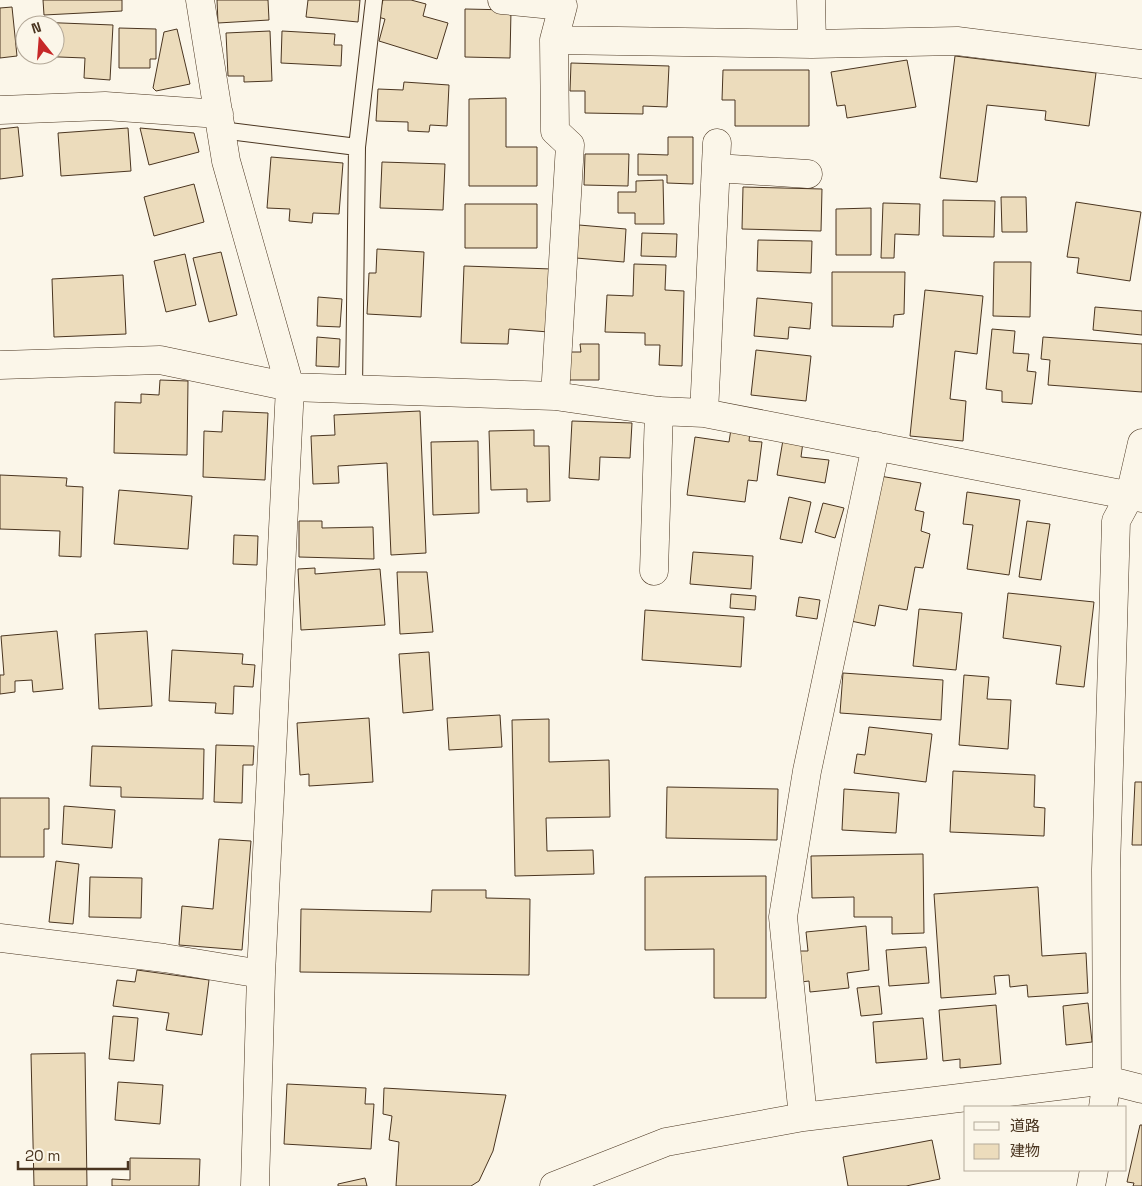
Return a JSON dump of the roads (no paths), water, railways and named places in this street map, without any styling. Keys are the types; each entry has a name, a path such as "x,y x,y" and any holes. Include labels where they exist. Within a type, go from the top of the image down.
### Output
{"street":[{"path":"200,0 226,160 290,387 262,974 255,1186"},
{"path":"502,0 563,6 554,40 554,131 570,146 555,396"},
{"path":"811,0 812,44"},
{"path":"554,40 812,44 957,41 1142,64"},
{"path":"0,110 105,106 220,122"},
{"path":"704,413 716,156 808,174"},
{"path":"0,365 160,360 290,387 555,396 658,411 704,413 1136,497"},
{"path":"654,571 658,411"},
{"path":"1103,1106 1107,1080 1106,870 1116,521 1136,497 1142,443"},
{"path":"803,1117 783,917 807,770 876,446"},
{"path":"0,938 164,958 262,974"},
{"path":"554,1186 666,1142 803,1117 1107,1080 1142,1089"},
{"path":"1091,1186 1094,1171"}],"lane":[{"path":"354,389 357,147 374,0"},
{"path":"220,122 357,147"}]}
